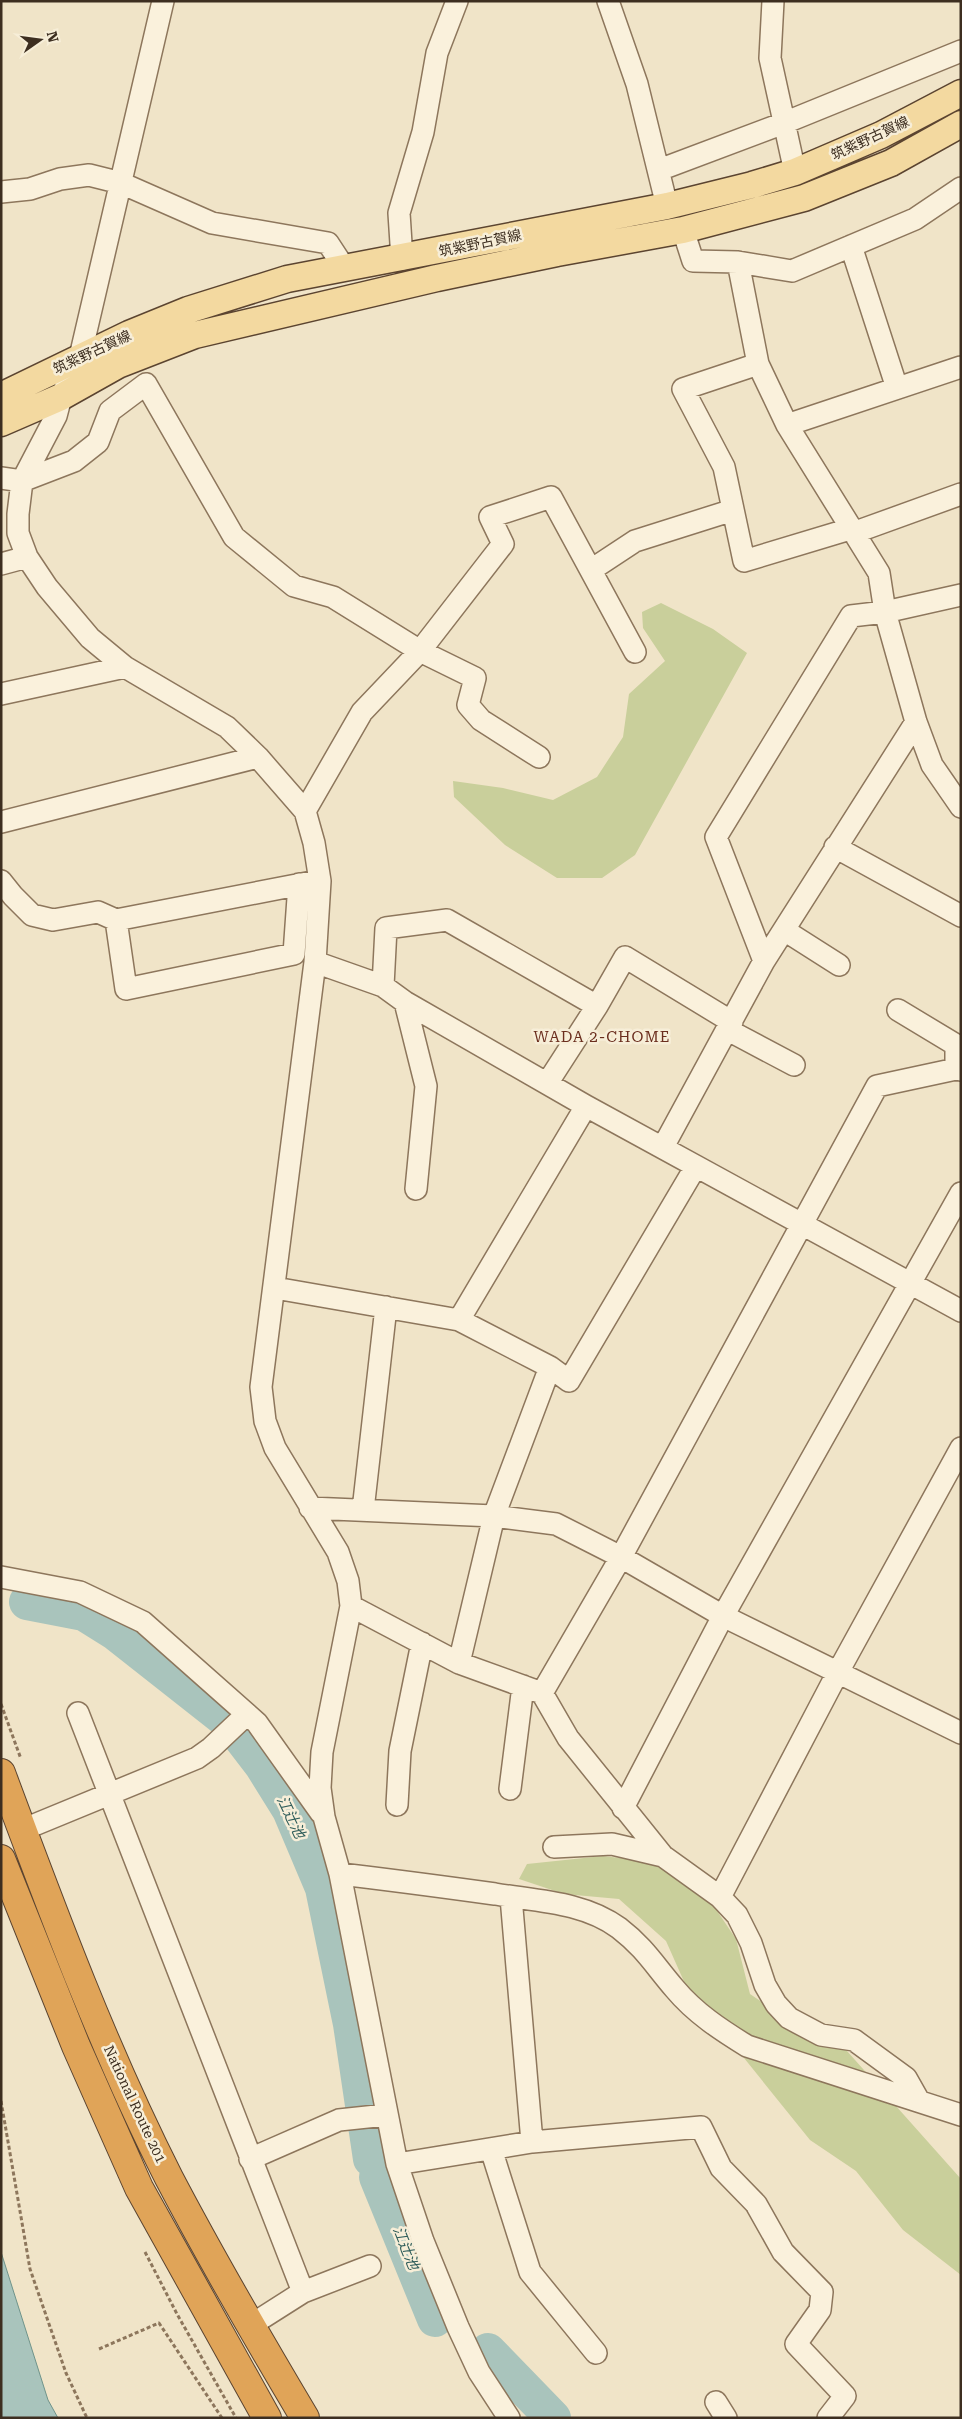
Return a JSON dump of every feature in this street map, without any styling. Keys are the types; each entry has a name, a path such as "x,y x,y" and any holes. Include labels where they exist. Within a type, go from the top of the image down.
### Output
{"highway":[{"name":"National Route 201","path":"13,1771 22,1830 121,2073 168,2176 251,2326 305,2418"},
{"path":"1,1859 76,2046 139,2188 267,2418"}],"main road":[{"name":"筑紫野古賀線","path":"1,396 80,357 188,310 287,279 402,259 667,206 795,172 881,134 961,93"},
{"name":"筑紫野古賀線","path":"1,424 61,397 118,365 195,335 446,276 684,230 804,198 891,163 961,124"}],"street":[{"path":"116,920 126,989 294,954 309,882 314,842 305,811 258,757 227,727 125,667 90,638 47,587 27,557 18,533 22,481 56,416 61,397 80,357 163,1"},
{"path":"402,259 399,213 423,132 438,53 456,1"},
{"path":"608,1 637,84 667,206"},
{"path":"773,1 770,58 795,172"},
{"path":"659,170 784,123 961,51"},
{"path":"1,192 30,189 60,179 89,175 121,183 212,223 328,243 345,269"},
{"path":"684,230 693,261 738,262 792,271 915,219 961,188"},
{"path":"851,246 897,388"},
{"path":"738,262 758,364 786,425 879,573 885,612 916,722 932,765 961,807"},
{"path":"758,364 683,389 724,467 744,561 851,531 961,494"},
{"path":"786,425 961,367"},
{"path":"1,478 22,481 74,461 98,442 110,411 146,384 234,536 294,586 333,597 420,652 475,678 468,704 480,720 539,757"},
{"path":"305,811 362,712 420,652 502,544 490,517 551,497 635,652"},
{"path":"591,570 635,541 733,510"},
{"path":"1,564 27,557"},
{"path":"764,961 716,837 851,616 885,612 961,595"},
{"path":"1,694 125,667"},
{"path":"663,1147 764,961 916,722"},
{"path":"1,822 258,757"},
{"path":"835,848 961,916"},
{"path":"1,881 12,896 32,915 53,920 98,912 116,920 309,882"},
{"path":"309,882 315,962 261,1386 265,1421 275,1448 338,1552 348,1581 351,1606 322,1752 320,1788 324,1817 340,1874 397,2164 423,2242 458,2327 479,2372 509,2418"},
{"path":"382,986 386,928 447,920 598,1006"},
{"path":"784,930 839,965"},
{"path":"548,1082 598,1006 625,957 730,1026 794,1064"},
{"path":"315,962 382,986 405,1002 548,1082 586,1106 961,1311"},
{"path":"405,1002 426,1086 416,1189"},
{"path":"510,1789 532,1690 620,1557 877,1086 959,1069 956,1045 898,1010"},
{"path":"459,1320 586,1106"},
{"path":"274,1288 459,1320 550,1367 569,1381 696,1166"},
{"path":"623,1808 723,1616 961,1193"},
{"path":"363,1510 386,1307"},
{"path":"459,1663 494,1516 550,1367"},
{"path":"720,1897 838,1672 961,1448"},
{"path":"310,1508 494,1516 556,1524 620,1557 723,1616 838,1672 958,1726"},
{"path":"1,1577 80,1592 143,1622 257,1723 324,1817"},
{"path":"351,1606 459,1663 532,1690 623,1808 663,1856 720,1897 736,1915 751,1943 765,1985 776,2004 790,2018 821,2035 854,2040 906,2078 919,2101"},
{"path":"397,1805 400,1751 422,1643"},
{"path":"78,1714 303,2292"},
{"path":"22,1830 197,1758 211,1748 247,1714"},
{"path":"554,1847 612,1844 663,1856"},
{"path":"340,1874 562,1904 589,1911 617,1927 644,1950 676,1990 716,2028 747,2046 961,2115"},
{"path":"511,1897 532,2142"},
{"path":"250,2159 339,2120 386,2115"},
{"path":"397,2164 532,2142 700,2127 721,2168 756,2204 783,2252 822,2292 820,2310 796,2344 845,2396 828,2418"},
{"path":"491,2149 530,2272 596,2353"},
{"path":"251,2326 303,2292 370,2266"}],"path":[{"path":"1,1704 13,1771"},
{"path":"1,2101 30,2269 66,2373 87,2418"},
{"path":"99,2349 159,2323 222,2418"}],"green space":[{"path":"661,603 713,629 747,653 635,855 602,878 557,878 505,845 454,797 453,781 503,788 553,800 597,777 623,737 629,694 665,661 643,628 642,612"},
{"path":"603,1856 654,1862 705,1893 736,1939 750,1994 797,2026 847,2051 961,2179 961,2275 903,2230 856,2171 810,2140 686,1986 666,1941 619,1899 564,1894 519,1879 527,1864"}],"water":[{"path":"1,2252 48,2400 58,2418 1,2418"}],"waterway":[{"name":"江辻池","path":"27,1602 84,1613 116,1633 229,1722 262,1765 290,1810 323,1888 351,2024 371,2159"},
{"name":"江辻池","path":"377,2177 435,2319"},
{"name":"江辻池","path":"488,2351 553,2418"}],"district":[{"name":"WADA 2-CHOME","path":"602,1037"}]}
